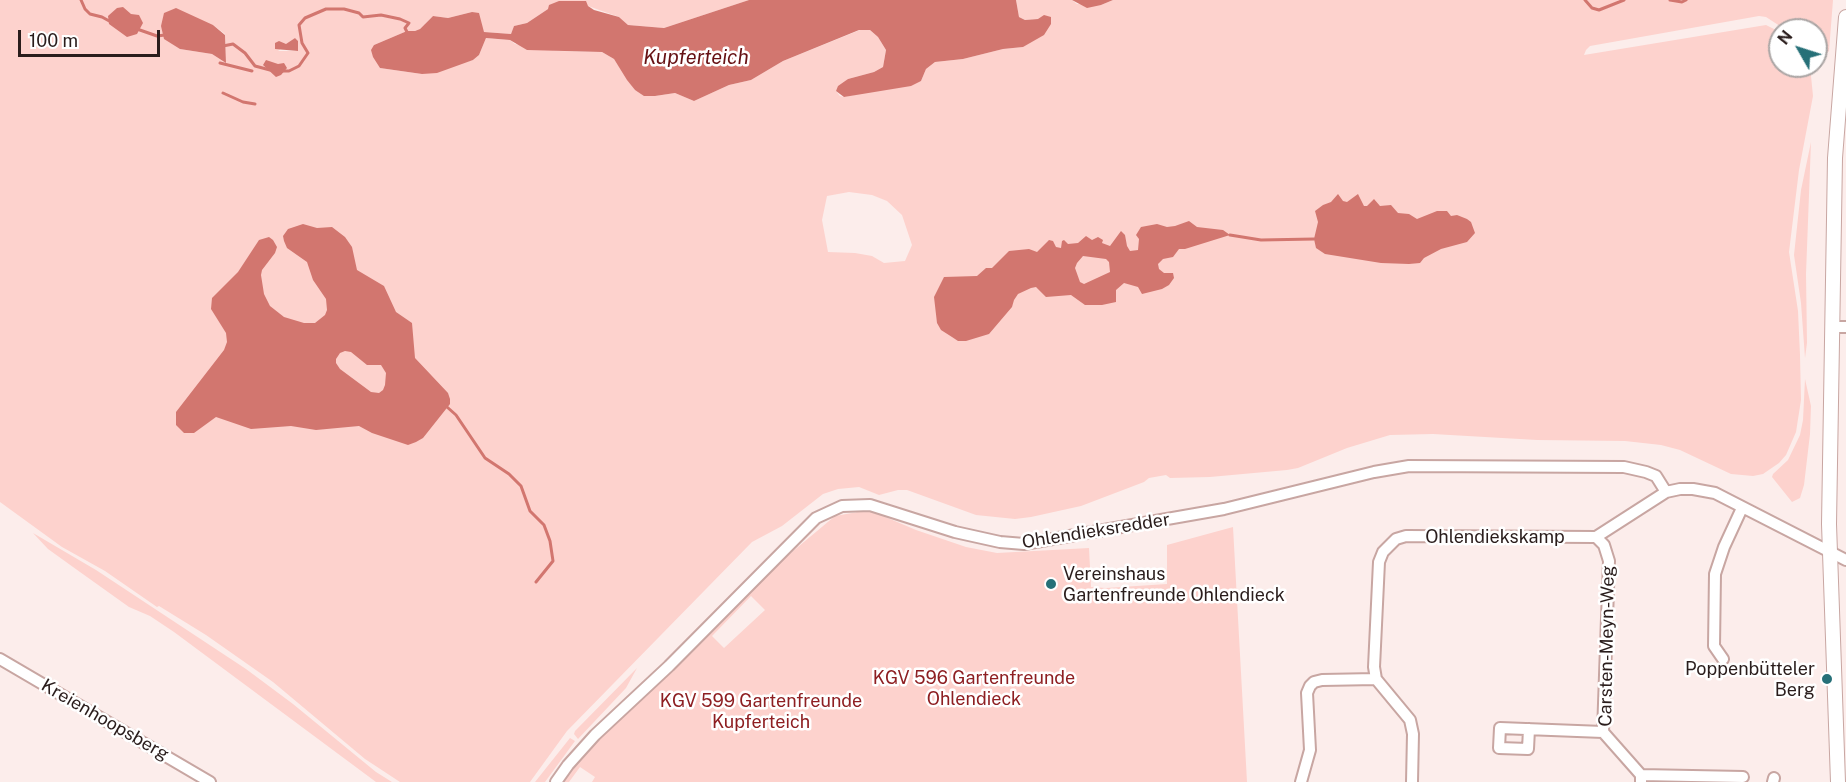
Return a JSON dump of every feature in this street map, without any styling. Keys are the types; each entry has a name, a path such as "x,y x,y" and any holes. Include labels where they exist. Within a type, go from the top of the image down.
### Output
{"main road":[{"path":"1839,782 1829,550 1840,327 1835,159 1846,17"}],"street":[{"name":"Ohlendieksredder","path":"556,782 595,735 669,666 816,518 842,506 870,505 955,532 1000,542 1024,544 1224,509 1374,472 1409,466 1624,467 1656,476 1666,492"},
{"path":"1596,537 1666,492 1680,489 1706,491 1846,560"},
{"path":"1723,659 1714,646 1715,574 1724,547 1742,508"},
{"name":"Ohlendiekskamp","path":"1376,679 1374,668 1380,562 1383,552 1396,539 1406,536 1596,537"},
{"name":"Carsten-Meyn-Weg","path":"1596,537 1604,545 1609,561 1603,732 1641,778"},
{"name":"Kreienhoopsberg","path":"0,659 210,782"},
{"path":"1301,782 1310,750 1307,693 1310,686 1322,680 1376,679 1410,720 1413,734 1412,782"},
{"path":"1529,729 1603,732"},
{"path":"1641,778 1743,777"}],"green space":[{"path":"0,0 749,0 664,28 628,25 619,17 588,6 548,9 527,23 514,26 511,34 484,32 472,12 448,18 433,16 420,29 407,31 374,45 380,68 422,74 473,60 479,55 486,38 510,40 515,44 559,51 602,52 614,59 635,90 655,96 675,93 694,101 729,85 751,80 783,61 860,30 870,30 878,37 886,50 883,67 874,72 848,79 836,91 840,96 921,81 926,69 935,62 1023,47 1038,19 1025,20 1019,17 1016,0 1072,0 1077,4 1101,5 1113,0 1833,0 1828,52 1828,18 1768,18 1759,16 1590,46 1584,55 1766,25 1768,26 1768,78 1811,78 1813,96 1799,170 1789,252 1798,311 1801,400 1796,432 1786,455 1763,474 1753,476 1731,474 1680,450 1661,445 1625,441 1537,440 1433,434 1390,435 1287,470 1210,477 1170,478 1166,475 1149,478 1081,506 1015,519 976,515 907,490 879,495 859,487 838,489 823,494 782,526 752,542 567,731 530,782 400,782 365,759 273,682 206,635 159,606 157,607 105,571 62,547 0,502","holes":["213,25 225,34 226,63 212,54 180,49","295,38 298,42 298,51 278,51","849,192 872,195 887,201 902,215 912,245 905,261 884,263 872,256 828,252 822,220 827,196"]},
{"path":"1811,142 1805,358 1801,303 1794,255 1801,190"},
{"path":"1805,379 1811,406 1810,434 1804,485 1800,498 1792,502 1772,477 1788,460 1800,435"},
{"path":"869,510 916,530 966,547 997,553 1089,548 1091,587 1106,588 1167,584 1167,545 1233,527 1247,782 592,782 595,777 580,767 569,782 560,782 592,745 786,557 835,516","holes":["751,596 765,610 724,648 712,636"]},
{"path":"33,533 96,570 246,669 376,772 392,782 376,782 174,632 150,616 129,607 48,549"},
{"path":"637,668 626,688 578,739 574,734 575,731"},
{"path":"570,738 575,741 545,782 535,782"}],"water":[{"name":"Kupferteich","path":"749,0 1016,0 1019,17 1025,20 1038,19 1044,15 1051,17 1051,24 1044,35 1023,47 935,62 926,69 921,81 911,86 844,97 836,91 838,86 848,79 874,72 883,67 886,50 878,37 870,30 859,30 783,61 751,80 729,85 694,101 675,93 644,96 635,90 614,59 602,52 527,50 510,40 486,38 479,55 473,60 437,73 422,74 380,68 371,50 374,45 407,31 420,29 433,16 448,18 472,12 479,13 484,32 511,34 514,26 527,23 548,9 549,5 559,1 586,1 588,6 594,10 619,17 628,25 664,28"},
{"path":"1072,0 1113,0 1087,8"},
{"path":"123,7 131,14 139,15 143,23 137,34 127,37 109,24 108,16 117,8"},
{"path":"176,8 213,25 225,35 226,63 212,54 180,49 164,39 161,26 164,13"},
{"path":"295,38 298,41 298,51 275,49 275,43 279,41 286,44"},
{"path":"266,60 278,64 284,63 287,68 276,77 263,65"},
{"path":"1338,194 1343,201 1347,202 1358,194 1364,206 1374,199 1380,206 1391,205 1398,213 1409,214 1417,219 1437,211 1447,211 1451,216 1457,215 1471,222 1475,233 1467,242 1441,249 1424,258 1420,263 1381,263 1325,254 1316,248 1314,239 1318,222 1315,211 1331,202"},
{"path":"1189,221 1197,227 1223,230 1230,235 1179,249 1173,257 1163,259 1158,264 1159,269 1164,273 1173,273 1174,278 1162,289 1142,294 1138,287 1124,283 1116,290 1116,302 1085,305 1071,295 1046,297 1036,287 1031,288 1018,294 1012,307 989,334 966,341 958,341 941,330 937,323 934,297 944,277 977,276 986,268 992,268 1009,251 1029,249 1037,252 1049,240 1053,241 1056,247 1061,248 1064,240 1068,244 1078,243 1086,236 1092,240 1098,237 1103,240 1102,243 1110,246 1121,231 1125,235 1130,251 1138,250 1139,239 1136,235 1141,227 1157,224 1167,227","holes":["1083,256 1106,259 1109,262 1110,272 1084,284 1080,282 1075,268"]},
{"path":"303,224 317,228 332,227 345,237 352,247 357,270 384,286 396,312 412,323 415,358 448,393 450,399 450,404 423,438 408,445 372,433 359,426 316,430 291,426 251,429 216,417 194,433 184,433 176,425 176,412 224,350 227,342 226,333 211,309 212,298 238,272 259,240 269,237 277,247 261,275 264,294 270,306 284,317 304,323 315,323 325,315 326,299 313,280 307,262 287,248 283,236 288,229","holes":["351,352 367,365 381,365 386,373 383,390 379,393 371,392 340,369 336,359 340,353"]}],"waterway":[{"path":"81,0 90,14 111,22"},
{"path":"1585,0 1592,8 1599,10 1624,0"},
{"path":"1670,0 1682,2 1686,0"},
{"path":"282,71 289,71 299,66 308,53 302,43 299,25 305,18 326,9 344,9 359,13 363,17 381,15 400,19 409,23 405,28 407,32"},
{"path":"137,29 157,36 165,35"},
{"path":"223,46 233,44 245,53 255,66 270,70"},
{"path":"220,63 252,71"},
{"path":"223,93 243,102 255,104"},
{"path":"1230,235 1261,240 1314,239"},
{"path":"447,407 456,415 485,458 509,474 521,486 530,511 544,525 550,541 553,561 536,582"}],"place":[{"name":"Vereinshaus Gartenfreunde Ohlendieck","path":"1051,584"},
{"name":"Poppenbütteler Berg","path":"1827,679"}],"park label":[{"name":"KGV 596 Gartenfreunde Ohlendieck","path":"974,688"},
{"name":"KGV 599 Gartenfreunde Kupferteich","path":"761,711"}]}
